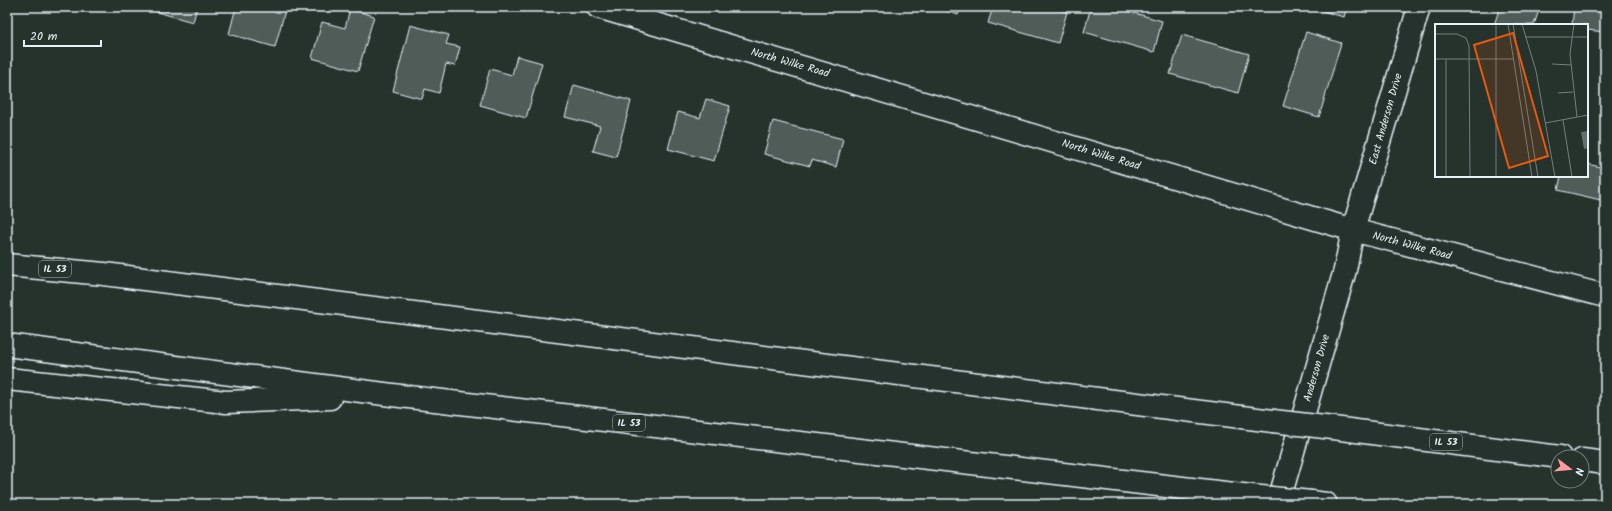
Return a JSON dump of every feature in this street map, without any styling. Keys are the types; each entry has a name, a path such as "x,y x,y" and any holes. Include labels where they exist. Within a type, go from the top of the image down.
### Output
{"main road":[{"name":"North Wilke Road","path":"598,7 1353,230 1605,296"},
{"name":"East Anderson Drive","path":"1353,230 1419,7"},
{"name":"Anderson Drive","path":"1278,504 1345,270 1353,230"},
{"path":"7,249 104,274"},
{"name":"IL 53","path":"7,265 104,274 1550,456"},
{"name":"IL 53","path":"7,345 392,395 1319,503"},
{"path":"7,379 226,402 392,395"},
{"path":"1590,461 1605,463"}],"building":[{"path":"147,7 197,7 193,22 146,9"},
{"path":"236,7 286,7 275,47 229,34"},
{"path":"935,7 961,7 958,15"},
{"path":"993,7 1050,7 1067,12 1058,43 988,23"},
{"path":"1091,7 1114,7 1162,21 1154,52 1084,32"},
{"path":"1315,7 1347,7 1344,17 1315,9"},
{"path":"1500,7 1540,7 1534,24 1494,24"},
{"path":"1574,7 1605,7 1605,32 1588,30 1588,24 1572,24"},
{"path":"350,9 374,16 358,71 312,58 322,22 345,28"},
{"path":"410,25 449,35 446,44 460,47 455,66 446,64 439,93 425,89 422,99 393,91"},
{"path":"1306,32 1341,43 1319,117 1283,106"},
{"path":"1182,35 1249,54 1238,93 1170,74"},
{"path":"517,56 542,63 526,118 480,105 490,69 512,75"},
{"path":"574,85 631,101 616,157 593,151 600,126 565,117"},
{"path":"706,99 730,106 714,161 668,149 678,112 700,118"},
{"path":"773,121 843,139 836,167 812,160 810,166 764,154"},
{"path":"1588,164 1605,168 1605,201 1558,190 1561,177 1588,177"}]}
